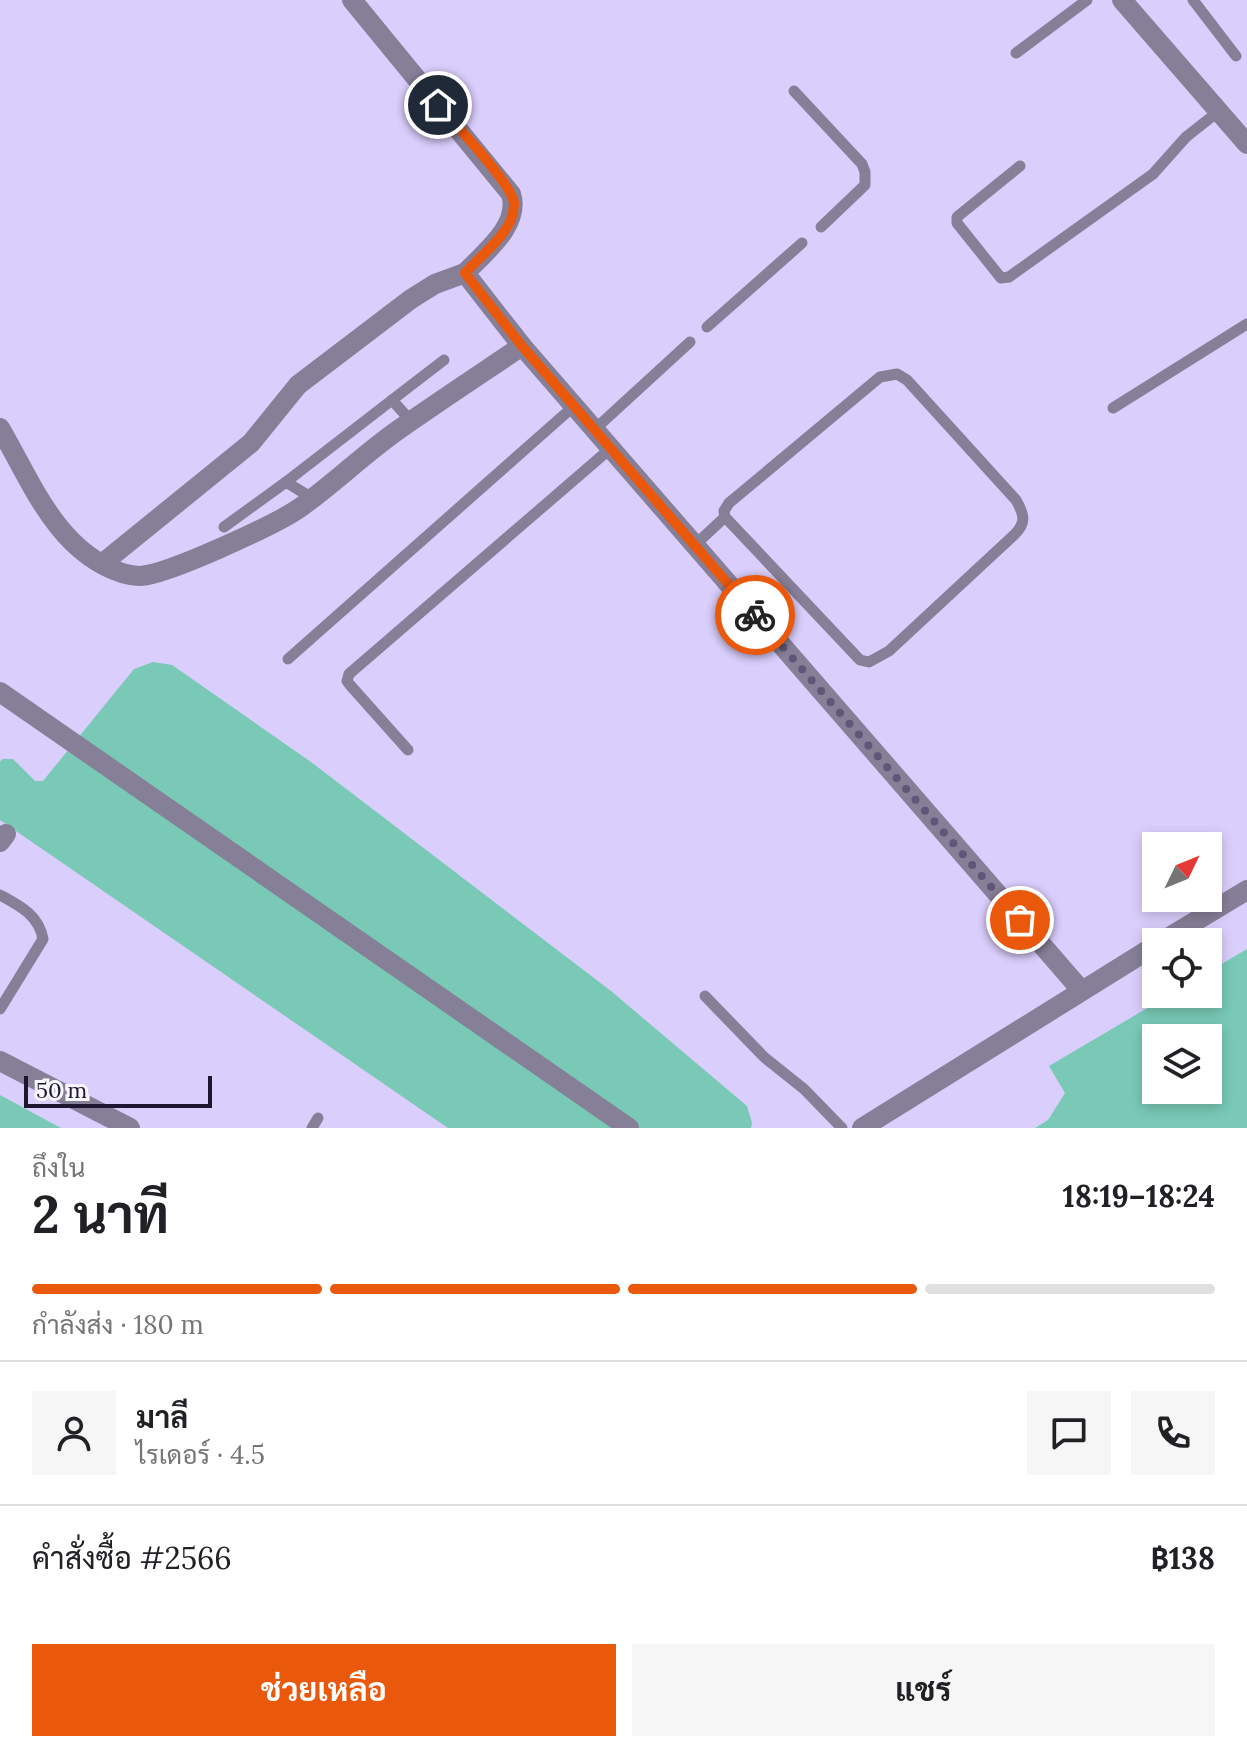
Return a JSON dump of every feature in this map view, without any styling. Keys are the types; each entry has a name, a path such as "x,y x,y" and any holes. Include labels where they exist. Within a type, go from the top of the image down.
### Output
{"street":[{"path":"103,563 251,443 298,385 411,299 435,284 465,273 510,221 514,205 511,194 352,0"},
{"path":"1122,0 1247,144"},
{"path":"465,273 594,430 1081,990"},
{"path":"0,428 51,517 67,537 103,563 121,572 140,576 176,565 274,523 312,498 411,421 522,346"},
{"path":"0,692 629,1128"},
{"path":"1184,928 1247,890"},
{"path":"862,1128 1142,953"},
{"path":"0,1061 130,1128"}],"lane":[{"path":"1016,53 1087,0"},
{"path":"1193,0 1236,56"},
{"path":"794,91 862,164 865,172 865,185 821,227"},
{"path":"1020,166 957,217 957,223 1001,278 1009,277 1153,174 1186,137 1219,111"},
{"path":"707,327 802,243"},
{"path":"1113,408 1247,324"},
{"path":"594,430 690,342"},
{"path":"224,527 444,360"},
{"path":"889,373 907,380 1016,500 1024,519 1022,528 889,651 869,662 860,660 725,517 724,511 729,503 880,377 889,373"},
{"path":"392,400 411,421"},
{"path":"288,659 574,406"},
{"path":"408,750 350,685 349,674 611,448"},
{"path":"286,482 312,498"},
{"path":"695,545 725,517"},
{"path":"0,895 27,911 41,926 43,939 0,1009"},
{"path":"705,996 764,1057 804,1089 842,1128"}],"shaded area":[{"path":"153,662 172,665 311,762 611,991 747,1106 751,1128 448,1128 0,820 2,759 13,759 35,781 43,781 134,669"},
{"path":"1247,949 1247,1128 1035,1128 1048,1120 1065,1093 1049,1066 1147,1008 1222,1008 1222,964"},
{"path":"0,1095 61,1128 0,1128"}],"way so far":[{"path":"755,615 1020,920"}],"route":[{"path":"438,105 495,172 511,194 514,205 510,221 465,273 522,346 755,615"}]}
